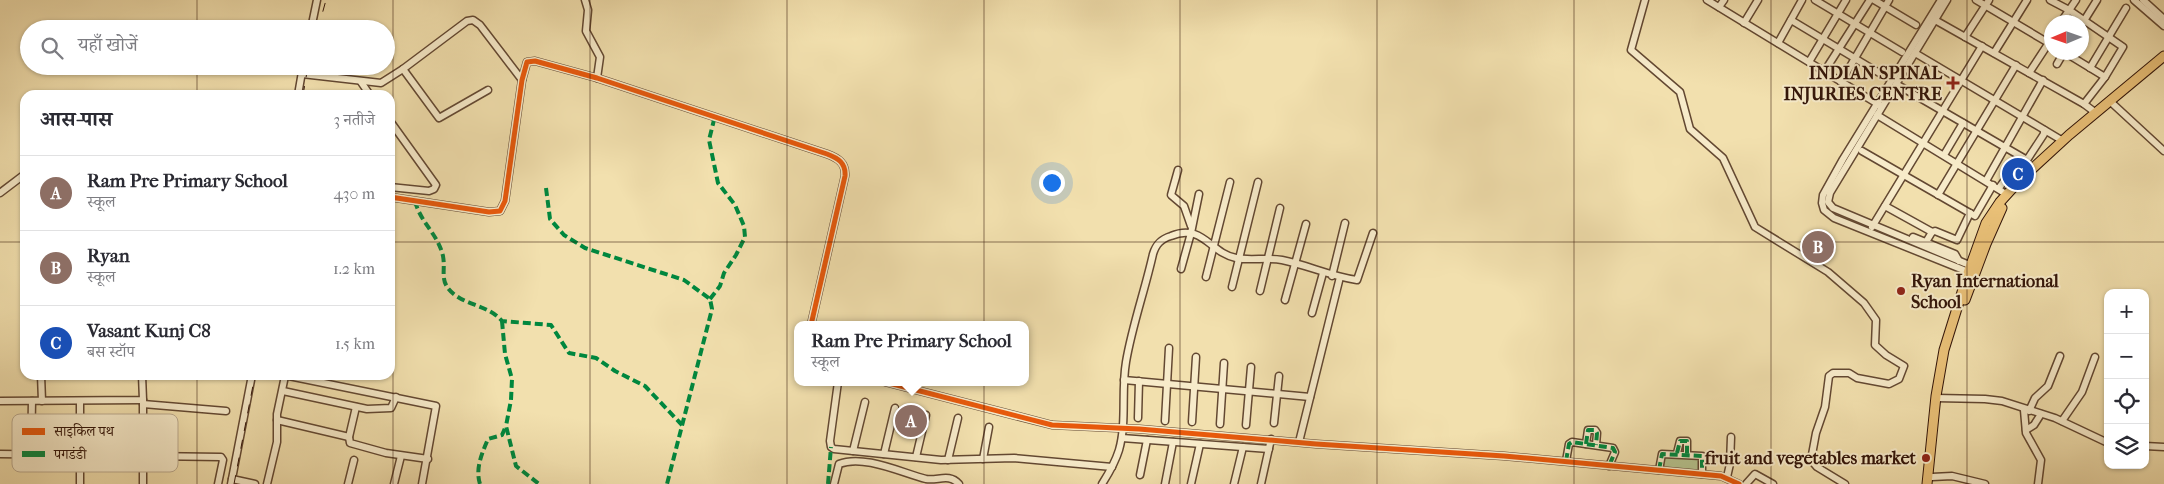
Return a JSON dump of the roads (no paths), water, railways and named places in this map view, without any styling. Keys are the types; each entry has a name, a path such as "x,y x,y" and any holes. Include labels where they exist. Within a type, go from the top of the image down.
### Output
{"main road":[{"path":"1930,482 1938,398 1972,270 1986,223 1999,189 2096,113 2164,56"},
{"path":"1972,270 1997,216 2013,194 2049,159 2164,62"}],"street":[{"path":"313,20 316,0"},
{"path":"584,0 588,10 586,31 600,57 597,78"},
{"path":"1645,0 1631,50 1680,92 1690,129 1723,158 1755,227 1828,272 1864,303 1876,320 1875,346 1904,366 1899,379 1889,384 1857,378 1849,373 1833,373 1829,376 1826,408 1817,427 1811,460 1817,467 1845,484"},
{"path":"1707,0 1880,106"},
{"path":"1719,8 1724,0"},
{"path":"1744,23 1758,0"},
{"path":"1778,43 1802,0"},
{"path":"1815,0 1902,52"},
{"path":"1809,62 1846,0"},
{"path":"1824,72 1870,0"},
{"path":"1874,0 1916,25"},
{"path":"1841,82 1889,0"},
{"path":"1825,202 1877,115 1880,106 1941,0"},
{"path":"1947,0 1896,84 1843,159 1823,195 1825,202 1824,210 1830,216 1868,232 1972,270"},
{"path":"1976,0 1988,3 2013,22 2044,39"},
{"path":"1994,53 2027,0"},
{"path":"2050,0 2075,15"},
{"path":"2066,15 2076,0"},
{"path":"2087,15 2097,0"},
{"path":"2134,0 2164,26"},
{"path":"2143,0 2164,19"},
{"path":"1965,37 1988,3"},
{"path":"2090,68 2126,8"},
{"path":"395,74 467,21 473,20 480,25 522,80"},
{"path":"1791,20 1838,50 1886,77"},
{"path":"1935,20 2043,80 2096,113"},
{"path":"2084,104 2105,77 2123,47 2089,25"},
{"path":"1868,232 1982,46"},
{"path":"2029,73 2044,51"},
{"path":"1915,53 2061,140"},
{"path":"395,198 489,212 502,210 505,201 526,62 530,60 597,78 827,154 842,162 845,167 845,176 812,321"},
{"path":"2057,64 2060,60"},
{"path":"2076,60 2105,77"},
{"path":"1938,195 2016,65"},
{"path":"403,69 439,118 488,90"},
{"path":"299,90 302,75"},
{"path":"309,75 381,83 394,75"},
{"path":"1986,181 2043,80"},
{"path":"361,82 367,90"},
{"path":"1896,84 2027,160 2044,134 2044,130"},
{"path":"2113,104 2164,151"},
{"path":"1877,115 1999,189"},
{"path":"1944,155 1963,123"},
{"path":"395,129 436,185 434,189 429,191 395,188"},
{"path":"1862,151 1970,214 1976,215 1999,189 2021,157"},
{"path":"1178,170 1171,195 1184,206 1192,231"},
{"path":"0,193 20,178"},
{"path":"1206,277 1230,182"},
{"path":"1232,287 1258,182"},
{"path":"1181,269 1192,231 1199,194"},
{"path":"1825,202 1833,208 1955,254 1959,261"},
{"path":"1885,206 1932,232 1936,231 1957,240 1970,214"},
{"path":"1260,291 1280,208"},
{"path":"1332,276 1345,223"},
{"path":"1874,223 1959,261 1972,270"},
{"path":"1286,300 1294,263 1306,224"},
{"path":"1102,484 1112,467 1122,438 1124,380 1129,348 1154,249 1162,240 1172,235 1192,231 1228,255 1239,258 1268,258 1294,263 1332,276 1358,279 1373,233"},
{"path":"1926,242 1932,232"},
{"path":"1312,313 1323,273"},
{"path":"1299,442 1340,277"},
{"path":"1165,421 1169,348"},
{"path":"2038,484 2041,460 2026,430 2027,411 2035,398 2048,386 2060,356"},
{"path":"2062,422 2082,392 2095,356"},
{"path":"1192,422 1196,357"},
{"path":"1220,424 1224,363"},
{"path":"1246,425 1251,367"},
{"path":"1274,423 1278,376"},
{"path":"41,380 42,401"},
{"path":"142,380 143,414"},
{"path":"251,380 231,482 255,484"},
{"path":"267,484 277,442 277,420 284,380"},
{"path":"310,380 436,406 422,484"},
{"path":"1124,380 1310,397"},
{"path":"1138,418 1139,381"},
{"path":"838,386 831,445 834,449 916,458 948,460 1014,458 1112,467"},
{"path":"900,386 1044,424 1271,439 1659,470 1727,477 1739,484"},
{"path":"282,391 366,409 391,408 396,397"},
{"path":"1938,398 1993,399 2062,422 2104,442"},
{"path":"0,401 143,402 226,411"},
{"path":"32,401 32,414"},
{"path":"80,401 80,414"},
{"path":"853,451 865,402"},
{"path":"356,407 349,441 401,456 428,459"},
{"path":"884,454 895,408"},
{"path":"2026,430 2034,425 2041,414"},
{"path":"916,458 926,415"},
{"path":"948,460 958,418"},
{"path":"277,420 349,437"},
{"path":"983,459 989,428"},
{"path":"1586,444 1588,430 1595,430 1598,433 1596,445"},
{"path":"1727,477 1732,437"},
{"path":"1122,438 1269,449"},
{"path":"1261,484 1271,439"},
{"path":"1140,475 1147,440"},
{"path":"1677,453 1680,441 1687,440 1687,454"},
{"path":"1165,484 1173,442"},
{"path":"1566,462 1570,442 1613,448 1614,452 1610,466"},
{"path":"1191,484 1200,444"},
{"path":"2149,446 2164,447"},
{"path":"1234,484 1243,447"},
{"path":"1659,470 1662,454 1677,453 1703,457 1702,474"},
{"path":"178,456 222,457 218,484"},
{"path":"394,484 401,456"},
{"path":"348,484 354,460"},
{"path":"834,484 839,464 853,462 897,469 928,479 948,478 955,480 959,484"},
{"path":"1746,484 1756,474 1773,484"},
{"path":"1930,482 1952,476 1985,484"}],"railway":[{"path":"320,20 326,0"},
{"path":"304,90 306,75"},
{"path":"234,484 254,380"}],"place":[{"name":"INDIAN SPINAL INJURIES CENTRE","path":"1953,83"},
{"name":"Vasant Kunj C8","path":"2018,174"},
{"name":"Ryan","path":"1818,247"},
{"name":"Ryan International School","path":"1901,291"},
{"name":"Ram Pre Primary School","path":"911,421"},
{"name":"fruit and vegetables market","path":"1926,458"}]}
